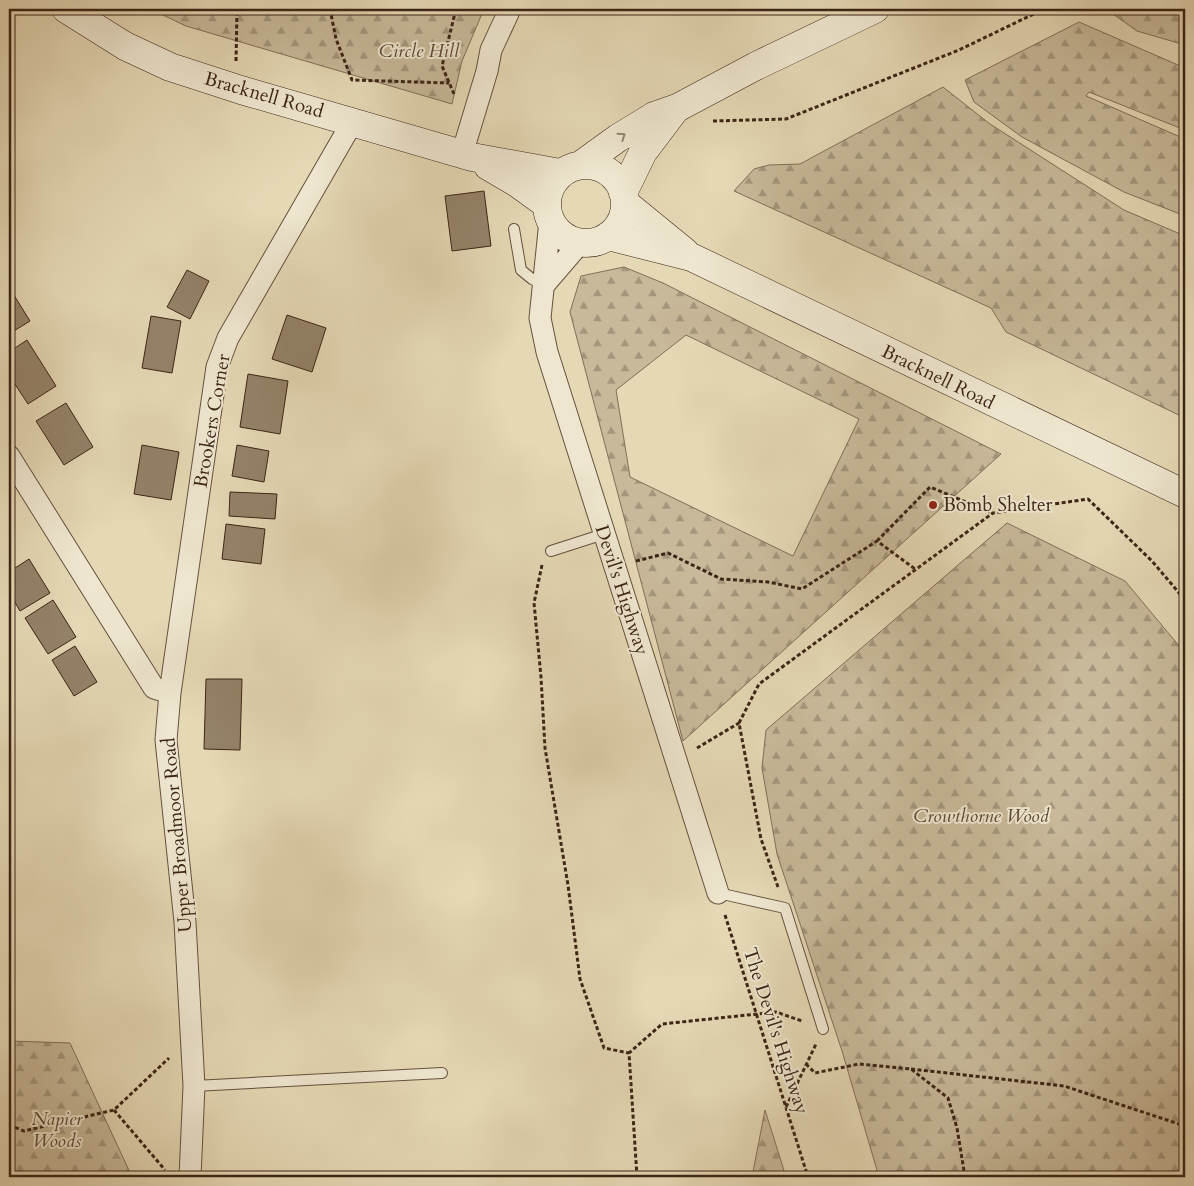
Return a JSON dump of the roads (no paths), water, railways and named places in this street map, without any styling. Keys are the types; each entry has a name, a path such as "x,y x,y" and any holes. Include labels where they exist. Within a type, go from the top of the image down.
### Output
{"main road":[{"name":"Bracknell Road","path":"66,9 126,46 170,67 241,90 353,121 571,169"},
{"path":"676,108 643,152 624,198 620,222 608,236 590,243 580,243 568,239 558,231 548,212 548,192 571,169 654,116 676,108 756,66 875,9"},
{"name":"Bracknell Road","path":"468,147 517,183 548,212"},
{"path":"571,169 596,166 608,172 618,181 624,198"},
{"name":"Bracknell Road","path":"624,198 692,257"},
{"name":"Bracknell Road","path":"608,236 692,257 1185,494"}],"street":[{"path":"468,147 491,50 510,9"},
{"name":"Brookers Corner","path":"170,692 218,367 228,338 353,121"},
{"name":"Devil's Highway","path":"548,212 544,285 540,318 547,352 604,534 616,565 718,893"},
{"path":"544,285 580,243"},
{"path":"9,456 154,688 170,692"},
{"name":"Upper Broadmoor Road","path":"170,692 166,740 185,922 194,1086 190,1177"}],"lane":[{"path":"514,229 521,270 532,279 544,285"},
{"path":"551,550 604,534"},
{"path":"718,893 785,908 823,1029"},
{"path":"194,1086 442,1073"}],"place":[{"name":"Bomb Shelter","path":"933,505"}],"park label":[{"name":"Circle Hill","path":"419,51"},
{"name":"Crowthorne Wood","path":"981,816"},
{"name":"Napier Woods","path":"57,1130"}]}
